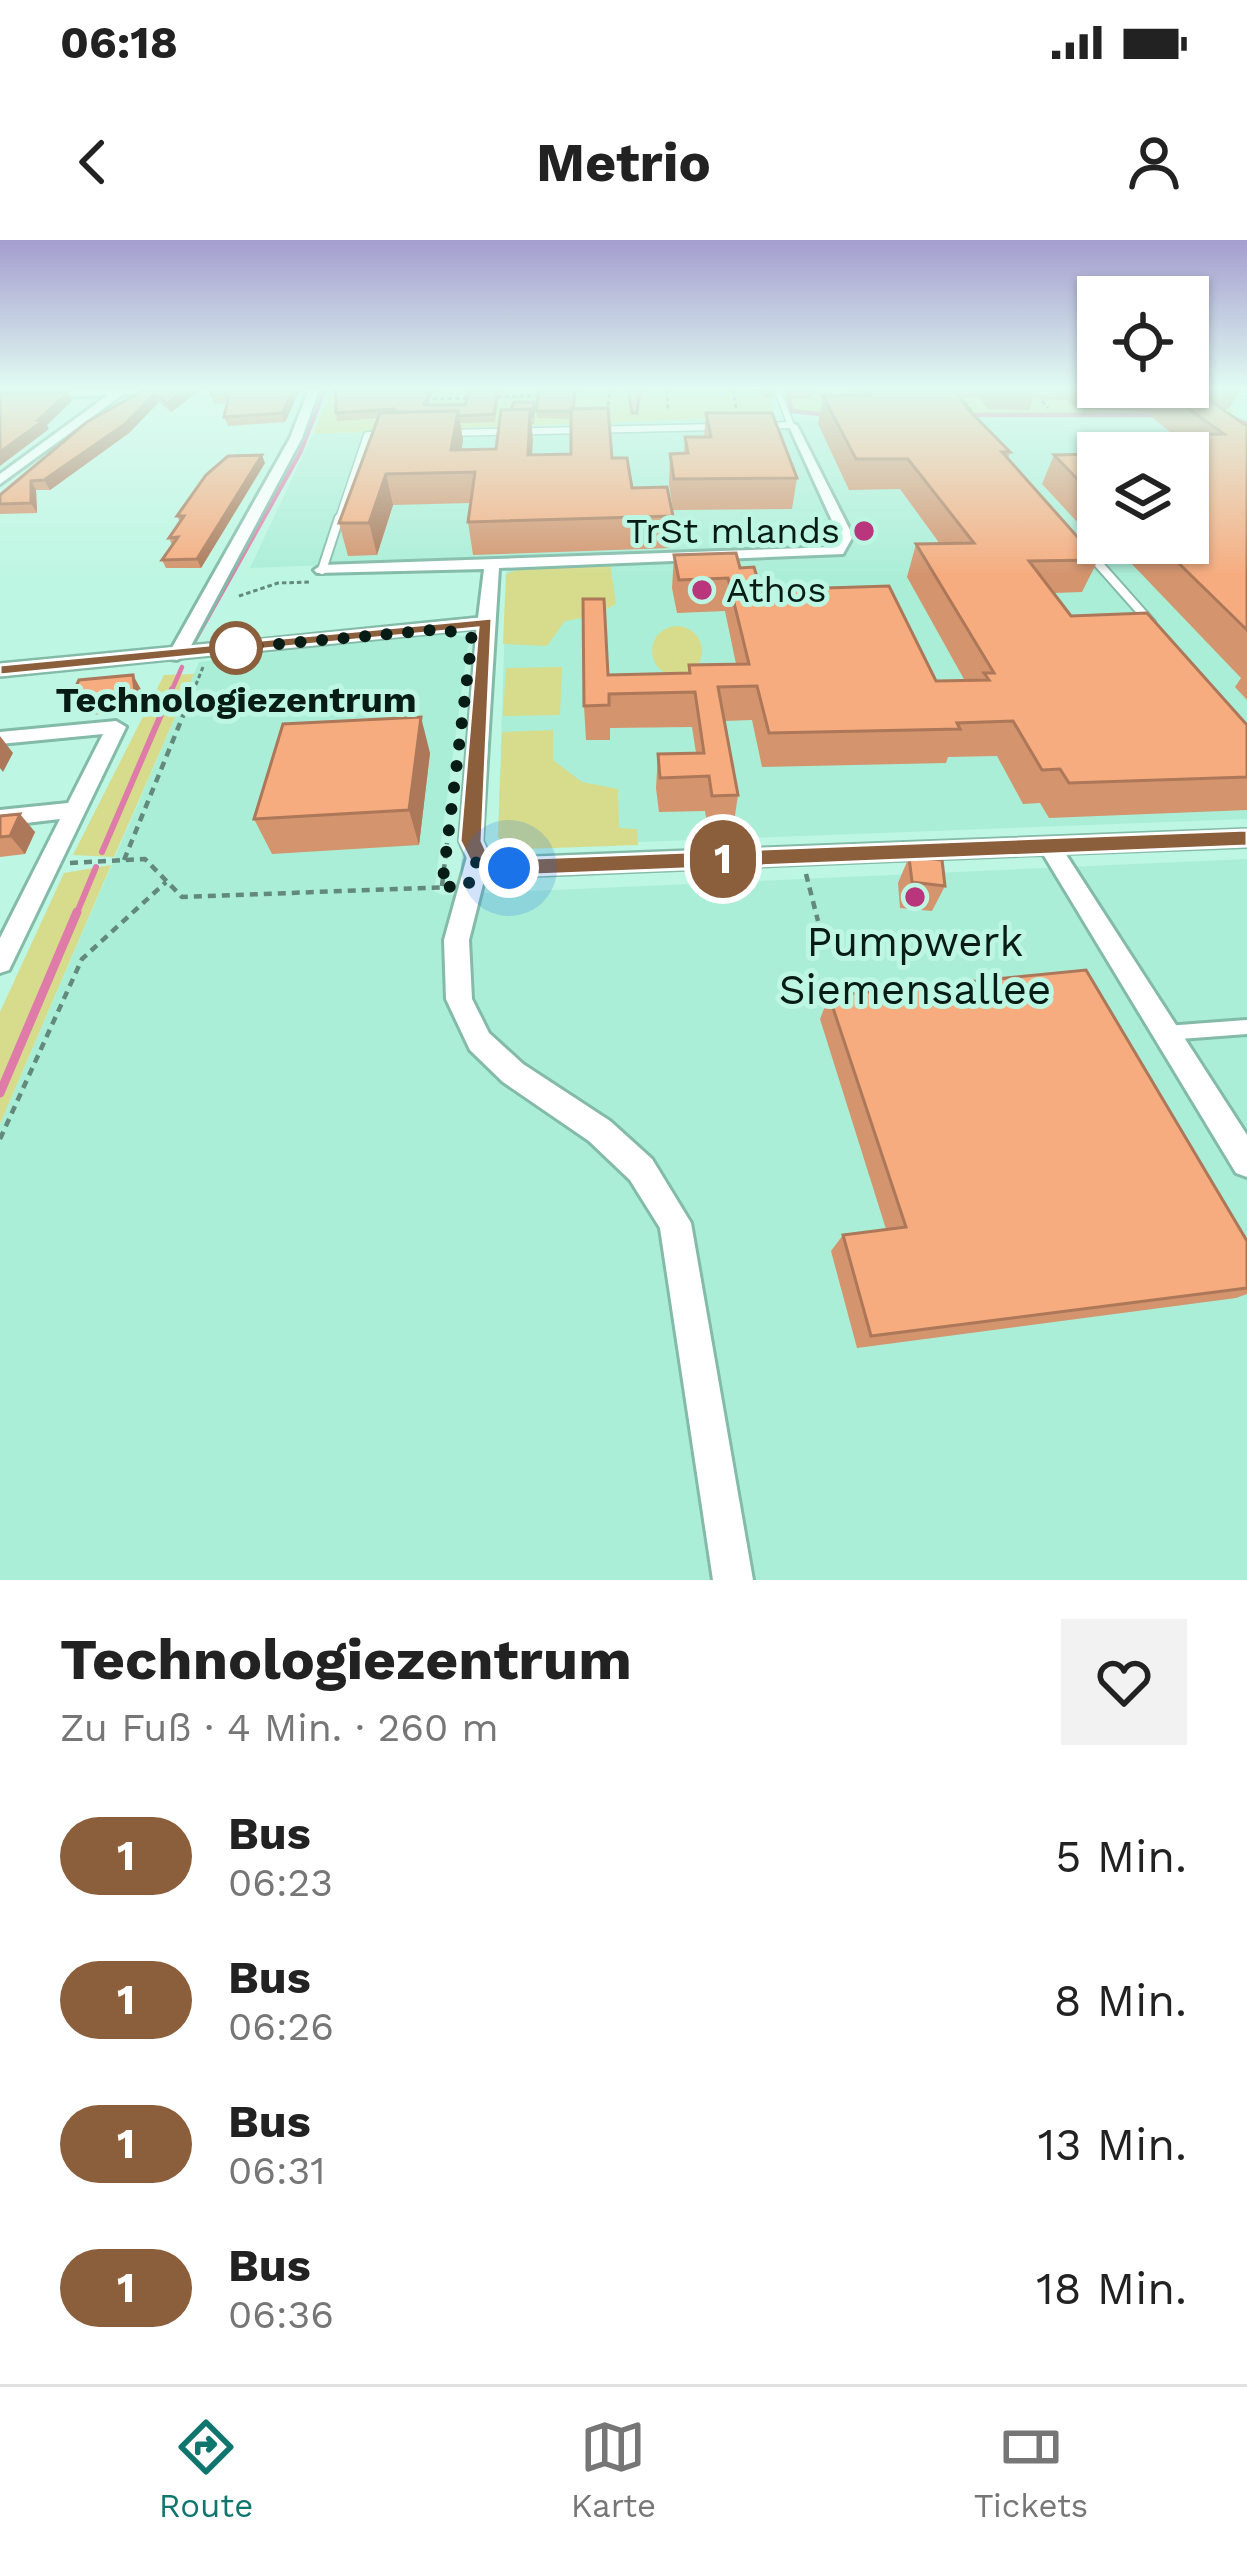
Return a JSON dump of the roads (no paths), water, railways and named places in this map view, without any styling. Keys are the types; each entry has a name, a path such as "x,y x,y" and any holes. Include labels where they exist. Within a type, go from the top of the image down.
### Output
{"street":[{"path":"0,479 38,452"},
{"path":"177,655 289,452"},
{"path":"322,570 838,550 846,536 804,452"},
{"path":"492,564 471,841 463,877 455,987 459,1012 479,1045 645,1172 674,1223 734,1580"},
{"path":"0,670 486,622"},
{"path":"0,738 116,728 0,963"},
{"path":"0,818 74,810"},
{"path":"463,877 509,868 1247,838"},
{"path":"1049,846 1247,1162"}],"lane":[{"path":"322,570 361,452"},
{"path":"1098,564 1162,636 1139,637"},
{"path":"1164,1033 1247,1027"}],"waterway":[{"path":"193,644 301,452"},
{"path":"171,692 182,667"},
{"path":"102,852 172,689"},
{"path":"76,915 96,867"},
{"path":"0,1093 77,912"}],"place":[{"name":"TrSt mlands","path":"864,531"},
{"name":"Athos","path":"702,590"},
{"name":"Technologiezentrum","path":"236,648"},
{"name":"Pumpwerk Siemensallee","path":"915,897"}]}
